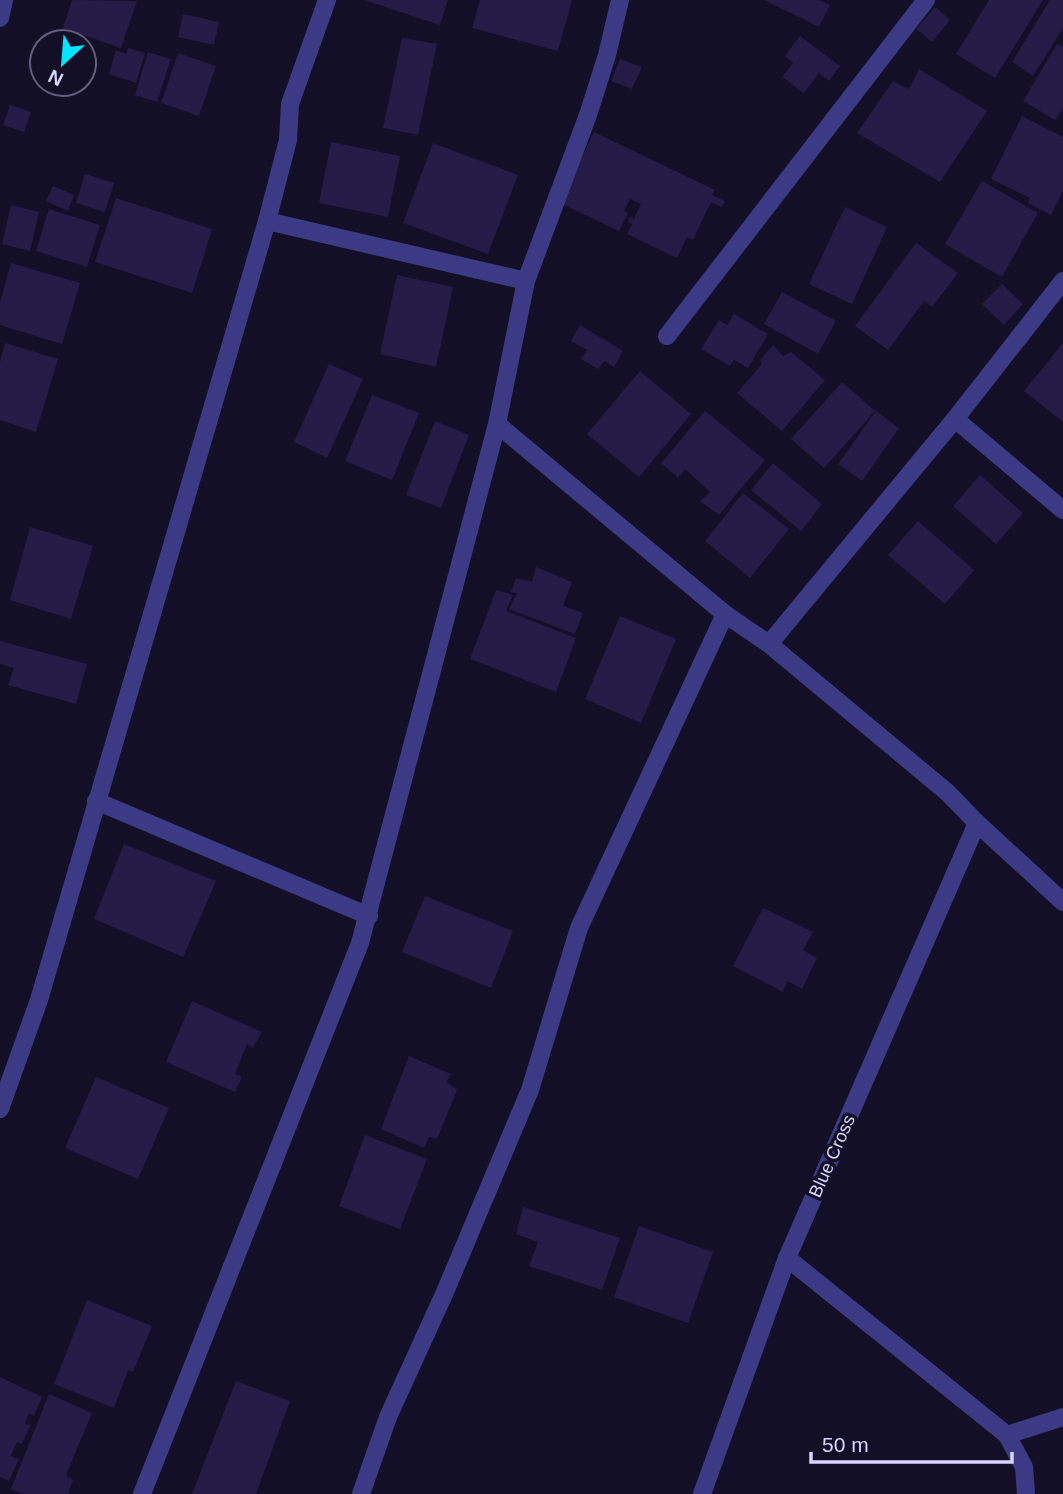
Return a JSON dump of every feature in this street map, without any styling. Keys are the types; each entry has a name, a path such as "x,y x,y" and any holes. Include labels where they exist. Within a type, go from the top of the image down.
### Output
{"street":[{"path":"0,18 4,0"},
{"path":"0,1109 39,1000 267,221 288,141 290,104 327,0"},
{"path":"142,1494 369,916 497,424 526,281 592,103 620,0"},
{"path":"667,336 926,0"},
{"path":"267,221 526,281"},
{"path":"769,644 956,419 1063,281"},
{"path":"956,419 1063,509"},
{"path":"497,424 725,614 769,644 948,793 976,823 1063,902"},
{"path":"361,1494 388,1417 445,1292 530,1090 579,928 725,614"},
{"path":"96,800 369,916"},
{"name":"Blue Cross","path":"702,1494 787,1258 976,823"},
{"path":"787,1258 1007,1435 1024,1467 1026,1494"},
{"path":"1007,1435 1063,1417"}],"building":[{"path":"72,0 137,1 121,48 98,40 98,28 63,28"},
{"path":"365,0 448,0 440,25"},
{"path":"480,0 572,0 558,51 472,28"},
{"path":"764,0 819,0 830,5 819,27"},
{"path":"989,0 1043,0 995,78 956,54"},
{"path":"1050,0 1063,0 1063,28 1033,76 1012,62"},
{"path":"935,7 950,20 932,42 916,29"},
{"path":"183,14 219,22 214,45 178,37"},
{"path":"800,36 840,66 829,81 819,73 804,93 782,77 793,63 785,56"},
{"path":"402,38 437,44 418,135 383,128"},
{"path":"1057,44 1063,47 1063,108 1055,120 1023,101"},
{"path":"128,48 145,53 136,83 109,74 116,50 126,54"},
{"path":"148,52 171,59 157,102 135,95"},
{"path":"178,53 216,66 199,116 161,103"},
{"path":"620,59 642,67 632,89 611,81"},
{"path":"919,69 987,111 940,182 857,133 893,81 909,89"},
{"path":"10,105 31,112 24,132 3,125"},
{"path":"1022,116 1063,137 1063,191 1051,215 1028,203 1030,198 991,179"},
{"path":"594,132 715,190 712,195 725,201 722,207 711,202 693,240 687,237 677,258 627,234 632,224 628,222 630,217 634,219 641,204 630,199 624,211 628,213 619,231 560,203"},
{"path":"331,142 400,156 388,217 319,203"},
{"path":"433,143 518,175 488,254 403,223"},
{"path":"85,174 114,183 105,212 76,203"},
{"path":"982,181 1038,213 1002,277 945,244"},
{"path":"53,186 74,195 68,211 46,201"},
{"path":"116,198 212,229 192,293 95,262"},
{"path":"11,205 39,212 30,251 2,244"},
{"path":"845,207 887,227 852,304 809,284"},
{"path":"49,209 100,225 87,267 36,251"},
{"path":"916,243 958,273 932,307 924,301 888,350 855,326"},
{"path":"11,263 80,283 62,344 0,325 0,302"},
{"path":"397,275 453,287 436,367 380,354"},
{"path":"1002,284 1023,304 1004,325 982,304"},
{"path":"782,292 836,321 818,354 764,324"},
{"path":"734,314 768,334 748,368 734,360 730,366 701,349 719,320 727,325"},
{"path":"580,325 623,351 614,367 604,361 598,369 581,359 587,350 571,341"},
{"path":"5,343 58,359 36,432 0,420 0,362"},
{"path":"1063,343 1063,422 1024,391"},
{"path":"773,345 783,356 791,352 825,380 782,431 737,393 762,364 760,360"},
{"path":"329,364 363,379 327,458 294,442"},
{"path":"640,371 691,414 639,477 587,434"},
{"path":"842,382 875,411 824,468 791,439"},
{"path":"372,395 419,413 392,480 345,461"},
{"path":"705,411 765,460 719,515 700,501 710,492 685,469 678,478 661,463"},
{"path":"876,411 899,428 862,481 838,464"},
{"path":"435,421 469,435 441,508 406,495"},
{"path":"773,463 822,504 801,531 751,490"},
{"path":"980,475 1023,513 996,544 953,506"},
{"path":"743,493 789,529 750,578 705,541"},
{"path":"918,521 974,570 945,604 888,555"},
{"path":"30,527 93,546 71,619 10,600"},
{"path":"536,567 572,582 563,606 583,613 575,634 509,609 517,593 511,592 516,578 532,582"},
{"path":"496,590 513,595 506,611 576,638 556,692 470,659"},
{"path":"620,616 676,639 641,723 585,699"},
{"path":"0,641 87,664 76,704 8,685 14,668 0,664"},
{"path":"124,844 216,881 183,957 94,919"},
{"path":"425,896 513,931 491,988 402,952"},
{"path":"763,908 813,932 803,950 817,958 802,989 787,981 783,992 733,966"},
{"path":"192,1001 262,1032 253,1048 247,1044 235,1074 242,1077 235,1092 166,1062"},
{"path":"409,1056 451,1074 447,1082 457,1090 437,1139 429,1137 424,1148 381,1129"},
{"path":"96,1077 169,1108 138,1179 65,1148"},
{"path":"365,1135 427,1159 400,1229 339,1206"},
{"path":"523,1207 620,1238 602,1290 529,1266 538,1242 516,1234"},
{"path":"639,1226 713,1252 688,1323 614,1297"},
{"path":"87,1300 152,1326 133,1372 128,1370 114,1408 54,1384"},
{"path":"0,1377 42,1397 34,1416 29,1413 25,1423 30,1426 22,1444 17,1442 11,1456 19,1459 9,1481 0,1477"},
{"path":"236,1381 290,1401 256,1494 192,1494"},
{"path":"49,1394 92,1413 66,1475 73,1480 68,1494 24,1494 11,1489"}]}
